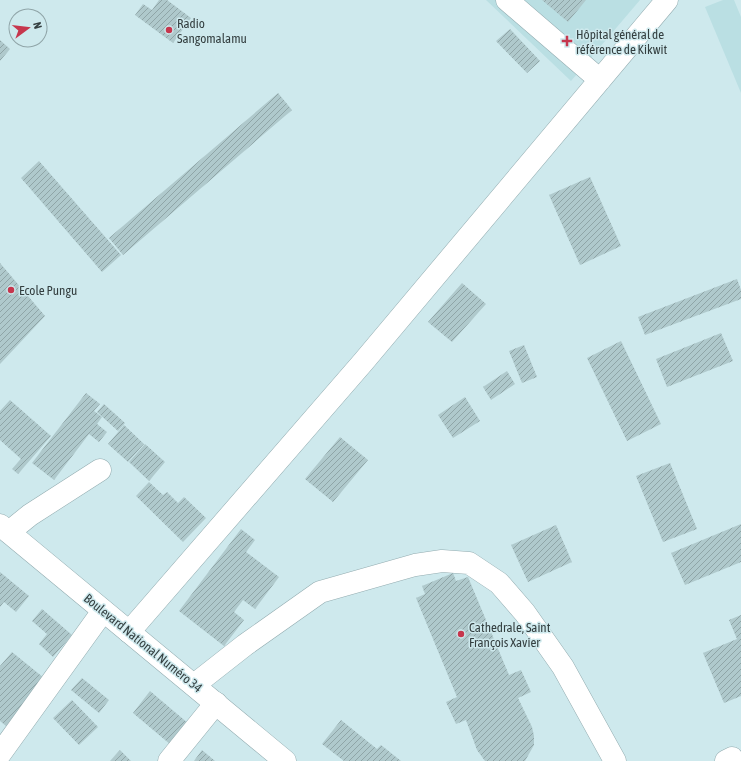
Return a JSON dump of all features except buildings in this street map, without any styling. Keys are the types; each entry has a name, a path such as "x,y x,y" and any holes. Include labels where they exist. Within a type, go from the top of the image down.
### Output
{"street":[{"path":"507,0 600,80"},
{"path":"129,632 364,361 667,0"},
{"path":"2,527 30,515 100,470"},
{"name":"Boulevard National Numéro 34","path":"2,527 286,761"},
{"path":"194,685 245,645 320,592 415,565 442,561 469,563 498,583 525,613 563,667 616,761"},
{"path":"0,754 103,611"},
{"path":"169,761 216,703"}],"shaded area":[{"name":"Hôpital général de référence de Kikwit","path":"486,0 640,0 571,81"},
{"path":"723,0 734,0 741,17 741,93 705,7"}],"place":[{"name":"Radio Sangomalamu","path":"169,30"},
{"name":"Hôpital général de référence de Kikwit","path":"567,41"},
{"name":"Ecole Pungu","path":"11,290"},
{"name":"Cathedrale, Saint François Xavier","path":"461,634"}]}
